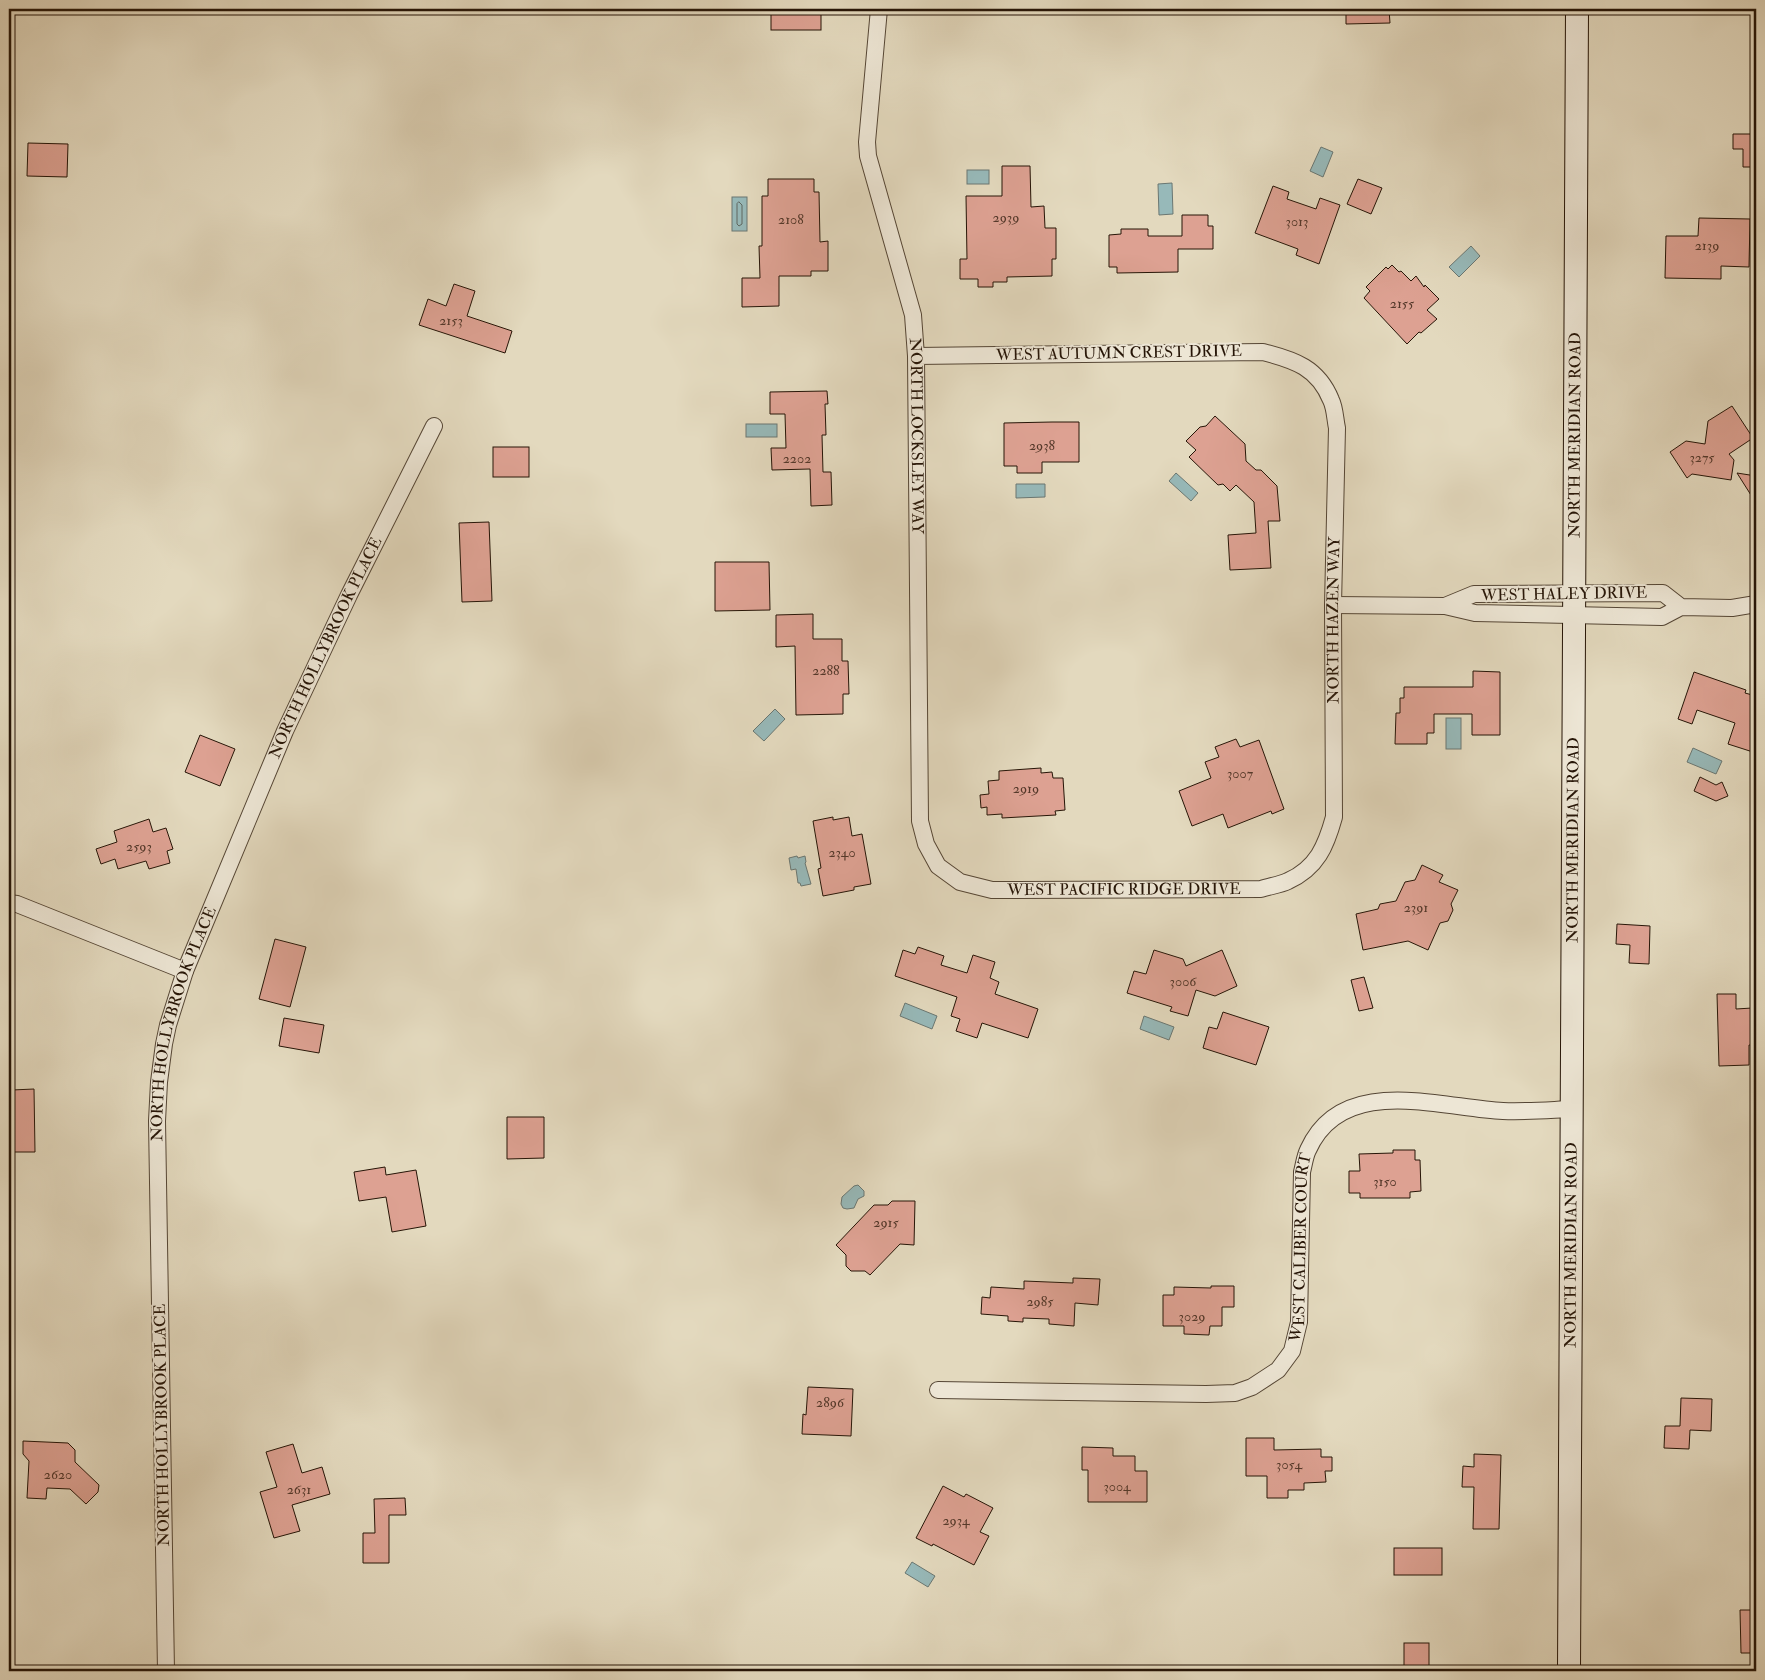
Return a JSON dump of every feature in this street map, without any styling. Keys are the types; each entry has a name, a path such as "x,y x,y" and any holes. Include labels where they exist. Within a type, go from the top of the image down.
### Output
{"street":[{"name":"NORTH LOCKSLEY WAY","path":"879,9 867,142 868,156 913,315 916,356 920,821 926,844 938,866"},
{"name":"NORTH MERIDIAN ROAD","path":"1569,1671 1578,9"},
{"name":"WEST AUTUMN CREST DRIVE","path":"916,356 1263,352 1291,359 1316,374"},
{"name":"NORTH HAZEN WAY","path":"1312,867 1328,842 1334,817 1333,606 1337,428 1332,401 1316,374"},
{"name":"NORTH HOLLYBROOK PLACE","path":"166,1671 157,1121 159,1082 168,1025 186,971 285,732 349,595 434,426"},
{"name":"WEST HALEY DRIVE","path":"1574,604 1663,593 1681,607"},
{"name":"WEST HALEY DRIVE","path":"1333,606 1444,606 1474,594 1574,604 1662,617 1681,607 1732,608 1756,604"},
{"name":"WEST PACIFIC RIDGE DRIVE","path":"938,866 960,882 992,890 1261,888 1288,882 1312,867"},
{"path":"9,902 186,971"},
{"name":"WEST CALIBER COURT","path":"938,1390 1206,1394 1235,1393 1252,1388 1278,1370 1292,1351 1298,1322 1302,1172 1308,1149 1322,1128 1340,1113 1362,1104 1398,1100 1503,1111 1572,1110"}],"water":[{"path":"1321,147 1333,152 1323,177 1310,171"},
{"path":"967,170 989,170 989,184 967,184"},
{"path":"1172,183 1173,214 1159,215 1158,184"},
{"path":"732,197 747,197 747,231 732,231"},
{"path":"1471,246 1480,256 1459,277 1449,267"},
{"path":"746,424 777,424 777,437 746,437"},
{"path":"1176,473 1198,493 1191,501 1169,481"},
{"path":"1016,484 1045,484 1045,497 1016,498"},
{"path":"775,709 785,719 764,741 753,731"},
{"path":"1446,718 1461,718 1461,749 1446,749"},
{"path":"1693,748 1722,761 1716,774 1687,762"},
{"path":"797,856 798,858 805,856 811,884 801,886 798,883 796,869 791,870 789,858"},
{"path":"905,1003 937,1016 932,1029 900,1016"},
{"path":"1144,1016 1174,1027 1169,1040 1140,1029"},
{"path":"858,1185 864,1191 864,1196 858,1199 854,1208 843,1208 841,1204 842,1197 854,1186"},
{"path":"912,1562 935,1576 928,1587 905,1573"}],"building":[{"path":"771,9 821,9 821,30 771,30"},
{"path":"1346,9 1389,9 1390,23 1346,24"},
{"path":"1733,134 1756,134 1756,167 1743,167 1743,149 1733,149"},
{"path":"28,143 68,144 67,177 27,176"},
{"path":"1002,166 1030,166 1031,207 1044,206 1045,228 1056,228 1056,259 1052,259 1052,276 1007,277 1007,282 993,282 993,287 978,287 978,279 960,279 960,259 967,259 966,196 1002,196"},
{"path":"768,179 814,179 814,192 819,192 820,242 828,241 828,271 811,271 811,276 779,276 779,306 742,307 742,278 760,278 759,246 762,246 762,196 768,196"},
{"path":"1358,179 1382,188 1371,214 1347,204"},
{"path":"1273,186 1289,192 1287,199 1316,209 1320,198 1340,205 1319,264 1296,255 1298,249 1255,233"},
{"path":"1182,215 1208,215 1208,226 1213,226 1213,249 1178,249 1178,272 1117,273 1117,267 1109,267 1109,235 1121,234 1121,229 1148,229 1148,236 1182,236"},
{"path":"1699,218 1750,219 1749,267 1721,266 1721,279 1665,278 1666,236 1698,236"},
{"path":"1392,265 1411,281 1416,276 1424,287 1425,285 1439,299 1427,310 1437,319 1421,333 1419,332 1407,344 1364,298 1370,291 1366,287 1386,267 1388,269"},
{"path":"454,284 475,291 467,316 512,331 505,353 419,325 428,299 446,306"},
{"path":"827,391 828,404 825,404 826,435 822,435 823,472 831,472 832,505 811,506 810,469 772,470 771,448 786,448 785,414 770,414 770,392"},
{"path":"1732,406 1753,438 1729,454 1734,460 1731,480 1692,474 1687,478 1670,452 1686,441 1705,444 1708,421"},
{"path":"1215,416 1245,444 1246,461 1256,470 1261,470 1277,486 1280,521 1268,521 1271,568 1230,570 1228,535 1256,533 1254,502 1236,485 1230,491 1223,484 1218,485 1189,457 1196,450 1186,441 1200,427 1206,426"},
{"path":"1079,422 1079,462 1042,462 1042,473 1017,473 1017,466 1004,466 1004,423"},
{"path":"493,447 529,447 529,477 493,477"},
{"path":"1737,473 1756,476 1756,503"},
{"path":"489,522 492,601 462,602 459,523"},
{"path":"715,562 769,562 770,610 715,611"},
{"path":"813,614 813,639 842,639 842,661 848,661 849,694 843,694 843,714 796,715 795,646 776,647 776,615"},
{"path":"1473,671 1500,672 1500,735 1472,735 1472,714 1434,714 1434,733 1427,733 1427,744 1395,744 1396,713 1400,713 1400,698 1404,698 1404,687 1473,687"},
{"path":"1694,672 1746,690 1745,693 1756,696 1756,753 1728,744 1735,723 1697,710 1692,724 1678,719"},
{"path":"200,735 235,749 220,786 185,772"},
{"path":"1236,739 1240,747 1259,740 1284,809 1272,814 1271,811 1228,828 1223,814 1192,826 1179,791 1211,778 1205,762 1219,757 1215,747"},
{"path":"1041,768 1041,773 1052,772 1053,778 1063,778 1065,810 1055,811 1056,815 1002,818 1002,814 987,815 987,807 981,808 980,795 989,794 988,781 999,780 999,771"},
{"path":"1700,777 1716,785 1722,782 1728,796 1716,801 1694,791"},
{"path":"833,817 833,820 849,817 852,836 862,834 871,884 854,887 854,890 823,896 818,869 821,868 813,821"},
{"path":"149,819 153,832 166,828 173,849 167,851 170,863 149,869 146,861 118,869 115,859 101,864 96,849 117,842 114,831"},
{"path":"1422,865 1443,875 1439,882 1458,890 1451,904 1453,910 1448,921 1440,923 1428,950 1408,941 1363,950 1356,914 1378,909 1380,904 1396,901 1405,882 1415,880"},
{"path":"1617,924 1650,926 1649,964 1629,963 1630,945 1616,944"},
{"path":"275,939 306,947 290,1007 259,999"},
{"path":"918,947 944,956 941,965 967,973 973,955 995,962 990,978 999,982 995,994 1038,1009 1028,1038 982,1023 977,1038 956,1031 960,1019 951,1016 957,997 895,976 903,950 915,954"},
{"path":"1154,950 1183,959 1186,966 1222,950 1237,986 1215,996 1196,990 1188,1016 1170,1011 1172,1007 1127,993 1134,971 1146,974"},
{"path":"1364,977 1373,1008 1359,1011 1351,980"},
{"path":"1717,994 1736,994 1736,1009 1752,1008 1752,1024 1756,1024 1756,1045 1749,1045 1749,1065 1719,1066"},
{"path":"1223,1012 1269,1027 1256,1065 1203,1048 1209,1027 1217,1029"},
{"path":"284,1018 324,1025 319,1053 279,1046"},
{"path":"34,1089 35,1152 9,1152 9,1114 12,1114 12,1090"},
{"path":"507,1117 544,1117 544,1158 507,1159"},
{"path":"1393,1150 1415,1150 1415,1160 1420,1160 1421,1191 1410,1192 1410,1198 1360,1198 1360,1193 1349,1193 1349,1171 1360,1171 1359,1154 1393,1153"},
{"path":"385,1167 386,1175 416,1170 426,1226 392,1232 386,1197 359,1201 354,1172"},
{"path":"892,1201 915,1201 914,1245 900,1244 870,1275 865,1271 851,1271 846,1266 846,1255 836,1245 874,1205 888,1205"},
{"path":"1073,1278 1100,1279 1098,1305 1075,1303 1074,1326 1049,1324 1049,1319 1023,1318 1023,1322 1008,1321 1008,1316 981,1314 982,1297 990,1298 991,1287 1024,1289 1024,1281 1073,1283"},
{"path":"1211,1286 1234,1286 1234,1307 1222,1307 1222,1326 1210,1326 1209,1335 1184,1334 1184,1326 1163,1326 1163,1295 1174,1295 1174,1287 1211,1288"},
{"path":"808,1387 853,1389 851,1436 802,1434 803,1414 806,1415"},
{"path":"1681,1398 1712,1399 1711,1431 1690,1430 1689,1449 1664,1448 1665,1426 1680,1426"},
{"path":"1246,1438 1274,1438 1274,1450 1321,1449 1321,1457 1332,1457 1332,1471 1325,1471 1326,1482 1304,1483 1304,1490 1288,1490 1288,1498 1267,1498 1267,1476 1246,1476"},
{"path":"23,1441 68,1443 75,1450 75,1462 99,1485 98,1492 86,1504 70,1489 47,1488 46,1499 27,1498 29,1461 23,1454"},
{"path":"293,1444 302,1473 322,1467 330,1494 292,1505 300,1531 274,1538 260,1492 277,1487 266,1452"},
{"path":"1082,1447 1113,1448 1113,1456 1135,1456 1135,1471 1147,1471 1147,1502 1088,1502 1088,1470 1082,1470"},
{"path":"1474,1454 1501,1455 1499,1529 1473,1529 1474,1487 1462,1487 1463,1466 1474,1467"},
{"path":"943,1486 964,1497 966,1494 993,1508 980,1532 989,1536 974,1565 933,1544 932,1546 916,1538"},
{"path":"405,1498 406,1515 389,1515 389,1563 363,1563 363,1533 375,1533 374,1499"},
{"path":"1394,1548 1442,1548 1442,1575 1394,1575"},
{"path":"1740,1610 1756,1610 1756,1653 1741,1653"},
{"path":"1404,1643 1429,1643 1429,1671 1404,1671"}]}
